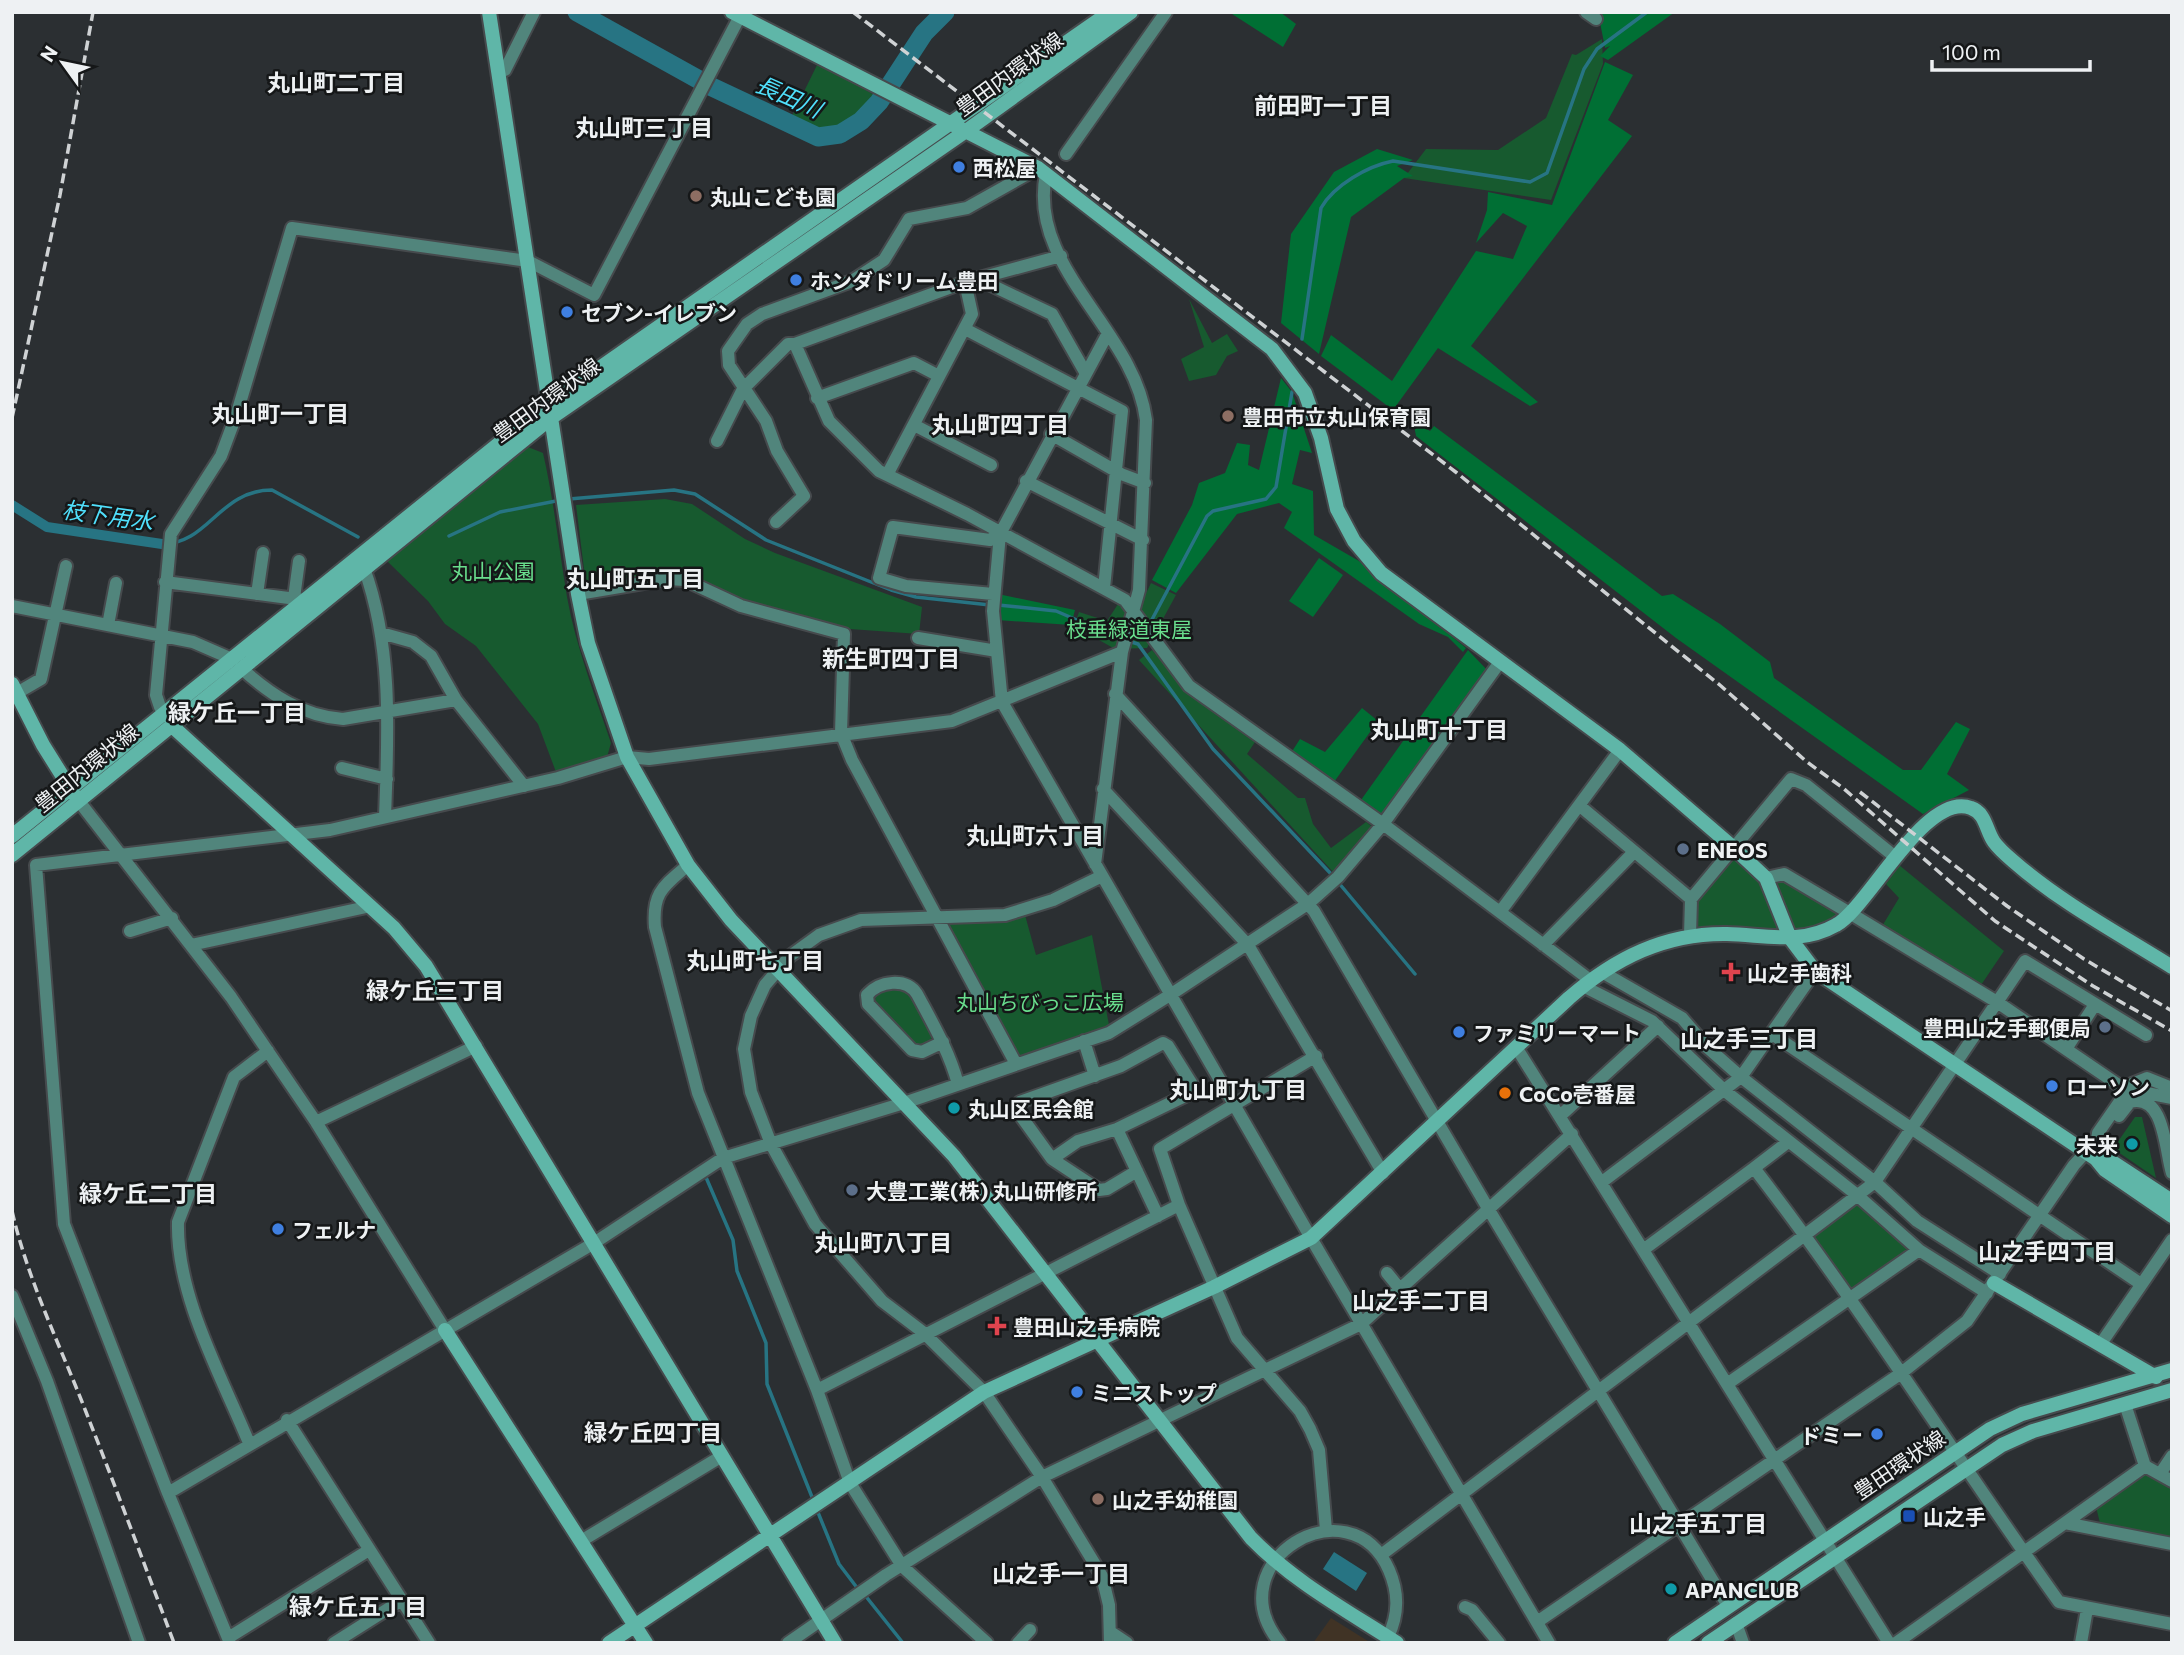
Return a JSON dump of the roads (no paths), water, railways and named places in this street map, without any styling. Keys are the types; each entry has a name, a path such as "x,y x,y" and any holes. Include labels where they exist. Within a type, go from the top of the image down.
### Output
{"street":[{"path":"489,12 578,594 588,643 627,757 688,864 732,920 954,1156 1251,1538 1273,1561 1312,1590 1393,1640 1397,1596 1381,1555 1358,1537 1326,1530 1288,1546 1273,1561 1264,1584 1263,1606 1269,1626 1280,1643"},
{"path":"498,71 505,70 534,12"},
{"name":"豊田内環状線","path":"236,664 299,599 549,411 1110,12"},
{"name":"豊田内環状線","path":"12,836 73,794 236,664 364,568 549,411 966,131 1131,12"},
{"path":"1066,154 1166,12"},
{"path":"835,1643 476,1046 411,945 169,719 160,707 156,695 169,545 180,516 225,445 292,228 528,261 594,295 705,83 736,14 1042,171 1272,349 1305,393 1321,438 1337,509 1354,541 1381,573 1620,750 1766,877 1790,937 1815,971 2091,1156 2105,1170 2172,1216"},
{"path":"1042,171 1043,215 1061,256 1129,364 1144,402 1143,540 1139,590 1122,651 1115,694 1103,789 1098,870"},
{"path":"776,522 804,496 777,451 766,421 743,389 727,360 728,351 747,324 793,301 852,281 884,260 909,219 967,208 1042,171"},
{"path":"716,441 743,389 788,344 795,344 965,282 1061,256"},
{"path":"887,475 972,314 965,282"},
{"path":"991,285 1052,314 1086,372"},
{"path":"965,329 1122,411 1104,588"},
{"path":"1108,333 1051,434 1000,534 993,602 1002,702 1311,1238 1549,1643"},
{"path":"795,344 817,398 830,421 878,471 967,514 1104,588 1133,609 1189,686 1383,824 1543,945 1658,1026 1725,1091 1857,1195 1919,1250 1994,1283 2172,1389"},
{"path":"817,398 914,363 939,376"},
{"path":"914,425 991,465"},
{"path":"1051,434 1117,469 1121,474 1144,483"},
{"path":"1026,481 1143,540"},
{"path":"993,602 906,586 879,578 893,527 990,540 1000,534"},
{"path":"257,594 263,553"},
{"path":"165,582 299,599 299,561"},
{"path":"66,566 41,679 15,688 73,794 172,918 316,1122 445,1330 646,1643"},
{"path":"364,568 377,604 389,712 385,817"},
{"path":"578,594 667,579 685,580 741,606 844,634 841,733 852,760 1016,1064"},
{"path":"108,625 116,583"},
{"path":"12,606 193,642 236,664 264,688 312,714 343,719 456,700"},
{"path":"381,633 413,642 431,656 456,700 524,786"},
{"path":"918,638 997,651"},
{"path":"369,1550 229,1640 168,1493 64,1224 36,864 292,835 524,786 627,757 649,758 952,721 1122,651"},
{"path":"168,1493 287,1420 594,1243 723,1158 904,1102 1109,1033 1170,995 1309,903 1345,870 1383,824 1500,662"},
{"path":"1115,694 1309,903 1489,1210 1728,1606"},
{"path":"1500,912 1620,750"},
{"path":"342,768 387,779"},
{"path":"1690,936 1691,899 1791,779 1806,785 1894,856"},
{"path":"1103,789 1248,944 1383,1173"},
{"name":"豊田内環状線","path":"12,855 73,794"},
{"path":"1580,806 1691,899"},
{"path":"609,1643 984,1392 1214,1287 1311,1238 1592,979 1650,946 1690,936 1814,937 1853,915 1894,856 1946,810 1971,808 1980,814 1995,844 2022,869 2052,892 2172,967"},
{"path":"1543,945 1634,852"},
{"path":"688,864 656,897 653,907 654,927 698,1093 817,1390 850,1483 902,1566 987,1643"},
{"path":"1098,870 1054,900 1022,911 1005,915 878,918 846,924 800,947 777,969 751,1016 744,1049 751,1092 771,1144 814,1224 882,1301 924,1333 984,1392 1042,1476 1102,1576 1111,1638 1127,1643"},
{"path":"1766,877 1784,874 1997,1002 2117,1084"},
{"path":"191,945 371,906"},
{"path":"131,931 172,918"},
{"path":"1381,1555 1598,1388 1875,1182 2025,961 2094,1006 2146,1035"},
{"path":"1602,1182 1741,1077 1815,971"},
{"path":"1592,979 1682,1018 1707,1047 1741,1077 1875,1182 1994,1283"},
{"path":"943,1041 922,1052 912,1050 867,1004 867,995 885,984 908,985 917,994 943,1041 958,1084"},
{"path":"2066,1049 2094,1006"},
{"path":"1560,1116 1658,1026"},
{"path":"1772,1034 2141,1284"},
{"path":"1084,1041 1096,1076"},
{"path":"1052,1159 1078,1141 1117,1129 1191,1093 1193,1086 1163,1043 1096,1076 1020,1102 1018,1112 1052,1159 1099,1190 1107,1189 1137,1171"},
{"path":"316,1122 476,1046"},
{"path":"1516,1047 1602,1182 1686,1323 1889,1643"},
{"path":"249,1443 193,1306 177,1246 178,1222 234,1077 268,1052"},
{"path":"1316,1056 1160,1149 1179,1205 1237,1338 1300,1410 1319,1450 1326,1530"},
{"path":"1537,1622 1900,1374 1967,1321 2074,1165 2091,1156 2098,1133 2132,1084 2141,1078 2154,1079 2172,1088"},
{"path":"2124,1097 2136,1091 2172,1098"},
{"path":"2097,1140 2104,1140 2130,1102 2143,1101 2157,1113 2171,1169"},
{"path":"1117,1129 1158,1216"},
{"path":"788,1643 1042,1476 1361,1324 1572,1134"},
{"path":"1643,1250 1788,1142"},
{"path":"2091,1156 2111,1161 2172,1201"},
{"path":"1754,1168 1805,1234 1952,1452 2059,1602 2172,1624"},
{"path":"817,1390 1179,1205"},
{"path":"2100,1345 2172,1240"},
{"path":"1727,1384 1919,1250"},
{"path":"1387,1273 1400,1289"},
{"path":"12,1296 51,1394 139,1643"},
{"name":"豊田環状線","path":"1675,1643 1952,1452 1990,1429 2022,1414 2172,1370"},
{"name":"豊田環状線","path":"1708,1643 2002,1444 2033,1431 2172,1389"},
{"path":"2125,1404 2145,1466 2166,1477 2172,1456"},
{"path":"287,1420 429,1643"},
{"path":"580,1541 722,1456"},
{"path":"1896,1643 2145,1466"},
{"path":"2065,1523 2172,1544"},
{"path":"334,1643 353,1638 402,1600"},
{"path":"1465,1607 1472,1610 1499,1643"},
{"path":"2081,1643 2087,1609"},
{"path":"1736,1623 1743,1643"},
{"path":"1018,1643 1030,1630"}],"water":[{"path":"1334,1552 1367,1573 1356,1591 1323,1569"}],"waterway":[{"name":"長田川","path":"577,12 712,87 818,137 840,134 861,121 879,102 924,33 945,12"},
{"path":"1302,339 1321,208 1334,192 1363,172 1393,161 1530,182 1547,173 1584,69 1597,49 1647,12"},
{"path":"1148,627 1207,516 1213,511 1266,499 1276,487 1292,392"},
{"path":"162,544 178,542 192,536 239,498 254,492 272,490 358,537"},
{"path":"569,499 674,490 695,494 766,540 891,590 916,597 990,605"},
{"path":"449,536 500,512 561,500"},
{"name":"枝下用水","path":"12,505 47,527 162,544"},
{"path":"998,605 1056,611 1121,639"},
{"path":"1128,641 1138,644 1213,749 1333,876"},
{"path":"1338,882 1415,974"},
{"path":"705,1175 733,1240 737,1271 766,1343 767,1384 814,1502"},
{"path":"817,1510 839,1564 858,1589"},
{"path":"864,1594 903,1643"}],"railway":[{"path":"12,418 60,195 93,12"},
{"path":"853,12 1457,473 1721,686 1995,921 2093,986 2172,1031"},
{"path":"1860,792 2007,906 2084,959 2172,1011"},
{"path":"12,1211 36,1288 174,1643"}],"place":[{"name":"西松屋","path":"959,167"},
{"name":"丸山こども園","path":"696,196"},
{"name":"ホンダドリーム豊田","path":"796,280"},
{"name":"セブン-イレブン","path":"567,312"},
{"name":"豊田市立丸山保育園","path":"1228,416"},
{"name":"ENEOS","path":"1683,849"},
{"name":"山之手歯科","path":"1731,972"},
{"name":"豊田山之手郵便局","path":"2105,1027"},
{"name":"ファミリーマート","path":"1459,1032"},
{"name":"ローソン","path":"2052,1086"},
{"name":"CoCo壱番屋","path":"1505,1093"},
{"name":"丸山区民会館","path":"954,1108"},
{"name":"未来","path":"2132,1144"},
{"name":"大豊工業(株) 丸山研修所","path":"852,1190"},
{"name":"フェルナ","path":"278,1229"},
{"name":"豊田山之手病院","path":"997,1326"},
{"name":"ミニストップ","path":"1077,1392"},
{"name":"ドミー","path":"1877,1434"},
{"name":"山之手幼稚園","path":"1098,1499"},
{"name":"山之手","path":"1909,1516"},
{"name":"APANCLUB","path":"1671,1589"}],"district":[{"name":"丸山町二丁目","path":"336,82"},
{"name":"前田町一丁目","path":"1323,105"},
{"name":"丸山町三丁目","path":"644,127"},
{"name":"丸山町一丁目","path":"280,413"},
{"name":"丸山町四丁目","path":"1000,424"},
{"name":"丸山町五丁目","path":"635,578"},
{"name":"新生町四丁目","path":"891,658"},
{"name":"緑ケ丘一丁目","path":"237,712"},
{"name":"丸山町十丁目","path":"1439,729"},
{"name":"丸山町六丁目","path":"1035,835"},
{"name":"丸山町七丁目","path":"755,960"},
{"name":"緑ケ丘三丁目","path":"435,990"},
{"name":"山之手三丁目","path":"1749,1038"},
{"name":"丸山町九丁目","path":"1238,1089"},
{"name":"緑ケ丘二丁目","path":"148,1193"},
{"name":"丸山町八丁目","path":"883,1242"},
{"name":"山之手四丁目","path":"2047,1251"},
{"name":"山之手二丁目","path":"1421,1300"},
{"name":"緑ケ丘四丁目","path":"653,1432"},
{"name":"山之手五丁目","path":"1698,1523"},
{"name":"山之手一丁目","path":"1061,1573"},
{"name":"緑ケ丘五丁目","path":"358,1606"}],"park label":[{"name":"丸山公園","path":"493,570"},
{"name":"枝垂緑道東屋","path":"1129,628"},
{"name":"丸山ちびっこ広場","path":"1040,1001"}]}
